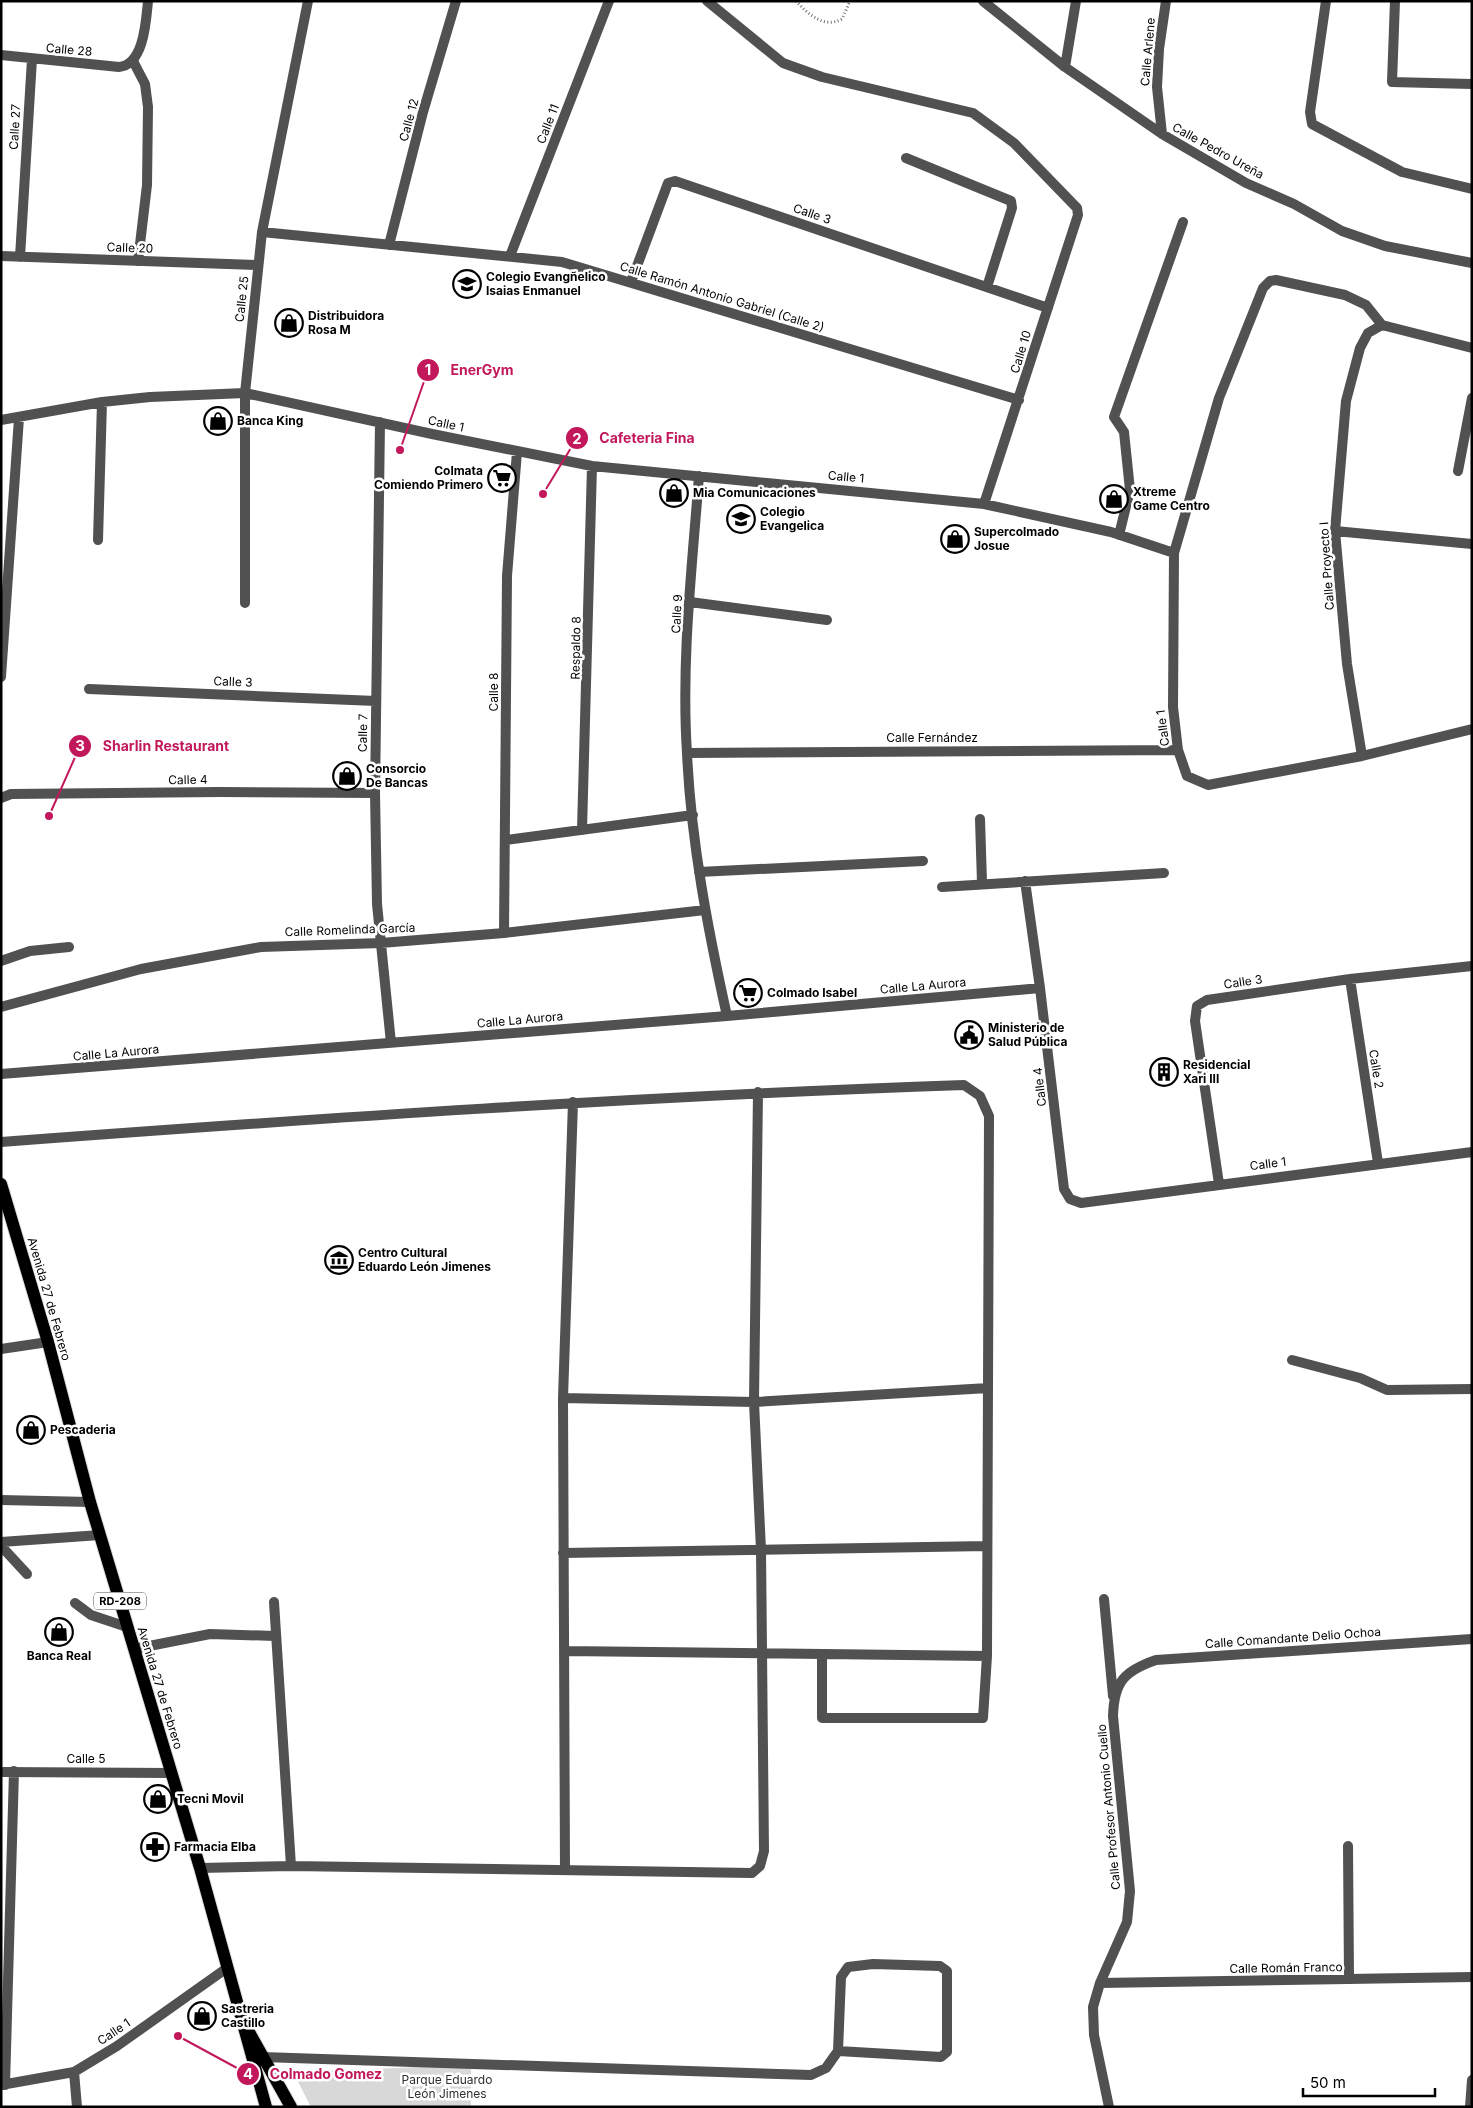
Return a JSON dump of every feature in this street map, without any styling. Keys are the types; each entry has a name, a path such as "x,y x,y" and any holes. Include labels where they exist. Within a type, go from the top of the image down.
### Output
{"main road":[{"name":"Avenida 27 de Febrero","path":"1,1184 48,1342 90,1502 200,1868 258,2085 266,2107"},
{"path":"240,2017 291,2107"},
{"name":"Avenida 27 de Febrero","path":"258,2085 261,2107"}],"street":[{"path":"138,261 147,185 148,107 145,84 133,61 138,52 148,1"},
{"name":"Calle 25","path":"245,603 245,393 258,265 262,232 308,1"},
{"name":"Calle 12","path":"389,246 423,112 456,1"},
{"name":"Calle 11","path":"510,256 609,1"},
{"name":"Calle 10","path":"707,1 767,52 797,68 822,77 973,113 1014,143 1077,208 1078,215 984,504"},
{"name":"Calle Pedro Ureña","path":"983,1 1064,67 1162,134 1246,183 1294,204 1342,231 1385,246 1472,263"},
{"path":"1064,67 1076,1"},
{"name":"Calle Arlene","path":"1162,134 1157,86 1159,49 1166,1"},
{"path":"1326,1 1310,112 1312,124 1402,172 1472,189"},
{"path":"1395,1 1392,82 1472,84"},
{"name":"Calle 28","path":"1,55 119,67 133,61"},
{"name":"Calle 27","path":"20,256 32,59"},
{"path":"906,158 1010,202 1012,208 987,287"},
{"name":"Calle 3","path":"631,282 668,183 676,181 1048,308"},
{"path":"1119,535 1130,490 1124,432 1114,417 1183,222"},
{"name":"Calle Ramón Antonio Gabriel (Calle 2)","path":"262,232 562,262 1019,400"},
{"name":"Calle 20","path":"1,256 258,265"},
{"path":"1174,553 1219,398 1266,283 1276,280 1345,295 1366,306 1382,325 1472,348"},
{"name":"Calle Proyecto I","path":"1362,756 1347,664 1334,531 1346,401 1360,348 1368,333 1382,325"},
{"name":"Calle 1","path":"1,420 102,402 150,397 245,393 517,452 592,466 984,504 1119,535 1174,553 1172,707 1178,750 1187,776 1208,785 1362,756 1472,729"},
{"path":"1458,471 1472,398"},
{"path":"98,540 102,402"},
{"path":"2,677 19,418"},
{"name":"Calle 7","path":"380,422 375,794 377,904 390,1043"},
{"name":"Calle 8","path":"504,933 507,576 517,452"},
{"name":"Respaldo 8","path":"582,830 592,466"},
{"name":"Calle 9","path":"693,815 687,753 686,691 699,476"},
{"path":"1334,531 1472,544"},
{"path":"690,602 827,620"},
{"name":"Calle 3","path":"89,689 376,701"},
{"name":"Calle Fernández","path":"687,753 1178,750"},
{"name":"Calle 4","path":"1,798 12,794 190,792 375,794"},
{"path":"506,840 693,815 705,910 727,1016"},
{"path":"980,818 982,883"},
{"path":"700,872 923,861"},
{"path":"942,886 1164,873"},
{"name":"Calle 4","path":"1025,881 1064,1189 1070,1199"},
{"name":"Calle Romelinda García","path":"1,1007 141,969 241,950 283,945 381,943 504,933 705,910"},
{"path":"1,961 30,951 69,947"},
{"name":"Calle 3","path":"1219,1184 1195,1021 1197,1006 1207,1000 1350,979 1472,966"},
{"name":"Calle 2","path":"1350,979 1378,1163"},
{"name":"Calle La Aurora","path":"1,1074 727,1016 1040,988"},
{"path":"1,1142 572,1102 758,1092 964,1086 980,1096 989,1116 987,1656 983,1718 822,1718 822,1654"},
{"path":"200,1868 291,1866 752,1873 760,1866 764,1851 760,1654 761,1550 754,1402 758,1092"},
{"path":"564,1869 563,1398 572,1102"},
{"name":"Calle 1","path":"1070,1199 1081,1204 1219,1184 1472,1152"},
{"path":"1,1349 48,1342"},
{"path":"1292,1360 1360,1378 1387,1390 1472,1389"},
{"path":"563,1398 754,1402 988,1388"},
{"path":"1,1500 90,1502"},
{"path":"1,1542 100,1535"},
{"path":"1,1546 27,1574"},
{"path":"563,1553 987,1546"},
{"path":"1104,1599 1113,1697"},
{"path":"274,1602 291,1866"},
{"path":"75,1603 91,1615 127,1627"},
{"path":"134,1649 210,1634 275,1636"},
{"name":"Calle Comandante Delio Ochoa","path":"1122,1678 1137,1666 1156,1660 1472,1639"},
{"path":"564,1651 987,1656"},
{"name":"Calle Profesor Antonio Cuello","path":"1109,2107 1094,2035 1093,2007 1100,1983 1127,1922 1130,1892 1113,1716 1113,1697 1122,1678"},
{"path":"3,2085 14,1771"},
{"name":"Calle 5","path":"1,1772 170,1772"},
{"path":"1348,1846 1350,1979"},
{"path":"262,2057 811,2075 826,2068 838,2051 841,1977 848,1967 873,1964 940,1966 947,1971 947,2052 941,2057 838,2051"},
{"name":"Calle 1","path":"3,2085 74,2072 118,2046 227,1968"},
{"name":"Calle Román Franco","path":"1100,1983 1472,1977"},
{"path":"74,2072 77,2107"},
{"path":"1470,2107 1472,2080"}],"path":[{"path":"796,1 817,20 831,23 842,19 850,1"}],"green space":[{"name":"Parque Eduardo León Jimenes","path":"471,2065 471,2107 311,2107 293,2072"}],"place":[{"name":"Colegio Evangñelico Isaias Enmanuel","path":"467,284"},
{"name":"Distribuidora Rosa M","path":"289,323"},
{"name":"Banca King","path":"218,421"},
{"name":"EnerGym","path":"400,450"},
{"name":"Colmata Comiendo Primero","path":"502,478"},
{"name":"Mia Comunicaciones","path":"674,493"},
{"name":"Cafeteria Fina","path":"543,494"},
{"name":"Xtreme Game Centro","path":"1114,499"},
{"name":"Colegio Evangelica","path":"741,519"},
{"name":"Supercolmado Josue","path":"955,539"},
{"name":"Consorcio De Bancas","path":"347,776"},
{"name":"Sharlin Restaurant","path":"49,816"},
{"name":"Colmado Isabel","path":"748,993"},
{"name":"Ministerio de Salud Pública","path":"969,1035"},
{"name":"Residencial Xari III","path":"1164,1072"},
{"name":"Centro Cultural Eduardo León Jimenes","path":"339,1260"},
{"name":"Pescaderia","path":"31,1430"},
{"name":"Banca Real","path":"59,1632"},
{"name":"Tecni Movil","path":"158,1799"},
{"name":"Farmacia Elba","path":"155,1847"},
{"name":"Sastreria Castillo","path":"202,2016"},
{"name":"Colmado Gomez","path":"178,2036"}]}
